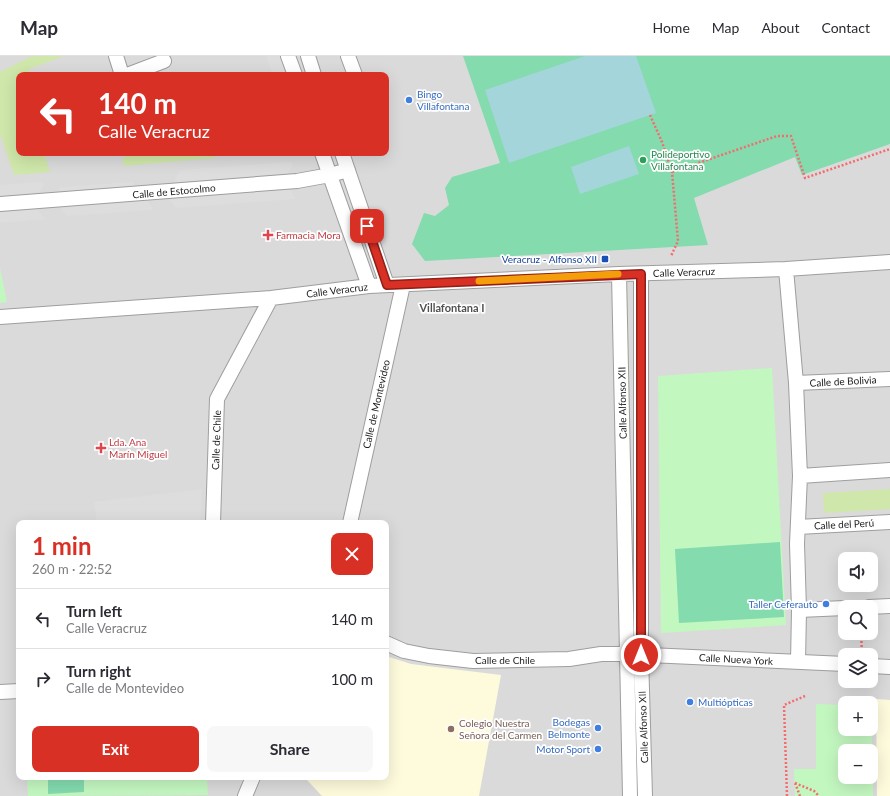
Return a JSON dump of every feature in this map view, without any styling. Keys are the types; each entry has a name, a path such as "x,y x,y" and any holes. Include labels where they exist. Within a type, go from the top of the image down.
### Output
{"street":[{"path":"116,56 121,72"},
{"path":"288,56 294,72"},
{"path":"308,56 313,72"},
{"path":"348,56 354,72"},
{"path":"134,72 164,61"},
{"path":"323,156 370,286"},
{"path":"344,156 387,285"},
{"name":"Calle de Estocolmo","path":"0,204 297,181 348,170"},
{"name":"Calle Veracruz","path":"0,317 271,298 370,286 619,274 786,269 890,262"},
{"path":"786,269 796,383 800,476 797,544 799,610 798,662"},
{"name":"Calle Alfonso XII","path":"619,274 634,654 645,796"},
{"name":"Calle Alfonso XII","path":"630,796 641,274"},
{"name":"Calle de Montevideo","path":"351,520 403,285"},
{"name":"Calle de Chile","path":"212,520 217,399 271,298"},
{"name":"Calle de Bolivia","path":"796,383 890,379"},
{"path":"800,476 890,470"},
{"name":"Calle del Perú","path":"798,527 890,522"},
{"path":"878,607 890,606"},
{"path":"799,610 838,608"},
{"name":"Calle de Chile","path":"389,644 404,651 429,656 473,661 561,659 601,654 634,654"},
{"name":"Calle Nueva York","path":"634,654 838,664"},
{"path":"878,666 890,667"},
{"path":"0,692 16,691"},
{"path":"245,796 252,780"}],"path":[{"path":"650,115 662,142 672,172 678,241 664,273"},
{"path":"672,172 777,136 791,136 805,178 890,149"},
{"path":"787,796 784,705 805,696"},
{"path":"800,796 794,783 814,791 820,796"}],"shaded area":[{"path":"0,56 890,56 890,796 0,796"},
{"path":"266,56 280,56 285,72 272,72"},
{"path":"290,162 293,164 288,173 174,183 180,170"},
{"path":"41,182 44,184 40,192 0,196 0,185"},
{"path":"133,182 135,186 58,192 60,187"},
{"path":"290,188 295,199 176,208 168,197"},
{"path":"147,200 153,209 67,216 60,207"},
{"path":"36,208 45,219 0,223 0,211"},
{"path":"202,489 200,520 97,520 94,502"},
{"path":"389,657 411,664 501,675 479,796 322,796 307,780 389,780"},
{"path":"878,699 890,700 890,796 877,796 878,744 876,744 876,736 878,736"}],"green space":[{"path":"32,56 64,56 29,69 30,72 16,72 16,156 45,156 50,172 14,175 0,134 0,72"},
{"name":"Polideportivo Villafontana","path":"463,56 890,56 890,144 802,175 795,157 694,198 708,245 425,261 412,244 424,213 435,216 449,205 445,188 452,177 500,163"},
{"path":"128,156 214,156 215,158 124,166 122,158"},
{"path":"0,268 7,302 0,303"},
{"path":"772,368 786,625 661,633 658,376"},
{"path":"890,489 890,509 824,513 823,493"},
{"path":"780,542 784,617 679,623 675,549"},
{"path":"816,704 838,705 838,736 872,736 872,744 838,744 838,784 873,784 873,796 795,796 794,769 816,769"},
{"path":"27,780 207,780 208,795 28,796"},
{"path":"48,780 84,780 84,792 48,794"}],"water":[{"path":"585,56 636,56 656,113 509,163 485,90"},
{"path":"629,146 639,174 580,194 571,167"}],"slow traffic":[{"path":"479,281 618,274"}],"place":[{"name":"Bingo Villafontana","path":"409,100"},
{"name":"Polideportivo Villafontana","path":"643,160"},
{"name":"Farmacia Mora","path":"268,235"},
{"name":"Veracruz - Alfonso XII","path":"605,259"},
{"name":"Lda. Ana Marín Miguel","path":"101,448"},
{"name":"Taller Ceferauto","path":"826,604"},
{"name":"Multiópticas","path":"690,702"},
{"name":"Bodegas Belmonte","path":"598,728"},
{"name":"Colegio Nuestra Señora del Carmen","path":"451,729"},
{"name":"Motor Sport","path":"598,749"}],"district":[{"name":"Villafontana I","path":"452,307"}],"route":[{"path":"367,226 387,285 641,274 641,655"}]}
